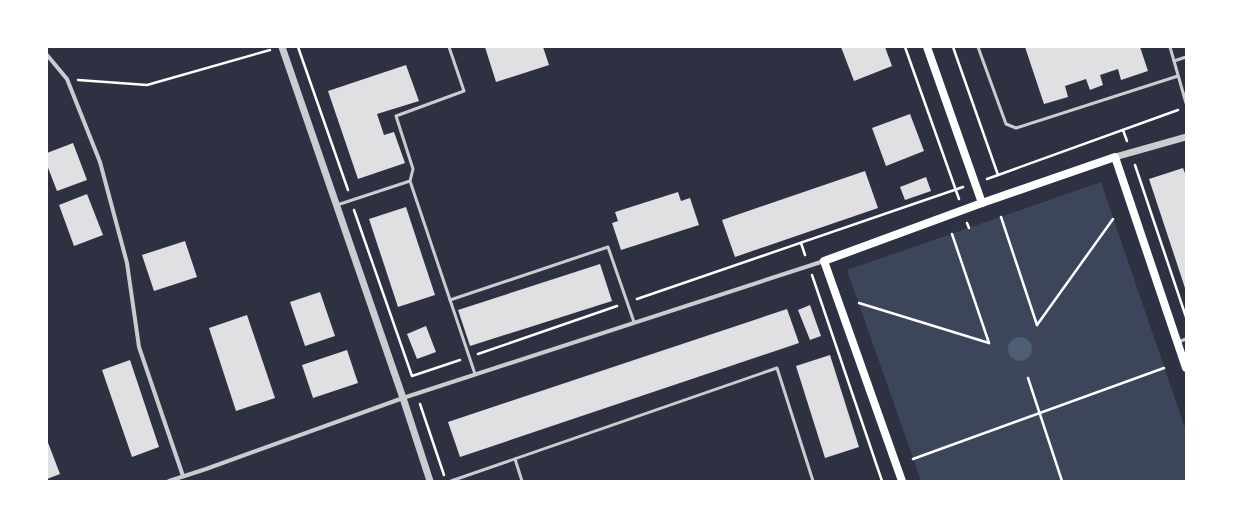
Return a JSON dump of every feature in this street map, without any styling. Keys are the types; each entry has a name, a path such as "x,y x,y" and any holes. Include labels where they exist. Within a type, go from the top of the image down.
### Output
{"main road":[{"path":"928,47 982,203"},
{"path":"902,481 824,261 962,210 1115,157 1186,368"}],"street":[{"path":"280,47 403,398 430,481"},
{"path":"47,55 67,79 100,162 127,263 139,346 183,476"},
{"path":"1115,157 1186,136"},
{"path":"169,481 417,393 824,261"}],"lane":[{"path":"449,47 464,91 396,116 413,169 410,181 474,374"},
{"path":"978,47 1006,124 1016,128 1178,76"},
{"path":"1170,47 1186,103"},
{"path":"1174,61 1186,57"},
{"path":"336,205 410,181"},
{"path":"450,300 608,247 634,322"},
{"path":"1178,342 1186,339"},
{"path":"451,481 777,368 813,481"},
{"path":"515,459 522,481"}],"path":[{"path":"67,79 147,85 280,47"},
{"path":"298,47 412,376 446,481"},
{"path":"905,47 969,228"},
{"path":"953,47 998,174"},
{"path":"412,376 974,183 1179,110"},
{"path":"1123,130 1186,317"},
{"path":"1001,218 1037,325 1113,219"},
{"path":"859,303 989,343 952,234"},
{"path":"801,242 882,481"},
{"path":"913,459 1164,368"},
{"path":"1028,378 1062,481"}],"shaded area":[{"path":"1101,182 1186,431 1186,481 921,481 847,270"},
{"path":"1020,337 1025,338 1031,344 1031,354 1025,360 1020,361 1015,360 1009,354 1008,349 1009,344 1015,338"}],"building":[{"path":"485,47 543,47 549,65 496,82"},
{"path":"841,47 885,47 892,66 854,81"},
{"path":"1025,47 1140,47 1148,71 1121,80 1118,69 1100,75 1103,85 1090,90 1086,79 1065,86 1068,97 1044,104"},
{"path":"406,65 419,101 377,114 384,135 394,132 405,163 358,179 328,91"},
{"path":"910,114 924,151 886,166 872,128"},
{"path":"73,143 87,180 57,191 47,165 47,153"},
{"path":"1183,168 1186,176 1186,291 1149,179"},
{"path":"865,171 878,208 735,257 722,220"},
{"path":"926,177 931,191 905,200 900,187"},
{"path":"678,192 681,201 690,198 699,225 621,250 612,223 618,221 615,212"},
{"path":"87,194 103,235 74,246 59,205"},
{"path":"406,207 435,295 398,307 369,219"},
{"path":"185,241 197,277 154,291 142,255"},
{"path":"600,264 612,301 470,346 458,310"},
{"path":"320,292 335,336 305,346 290,302"},
{"path":"810,305 821,336 810,340 798,310"},
{"path":"787,309 799,343 460,457 448,422"},
{"path":"247,315 275,398 236,411 209,328"},
{"path":"426,326 436,352 417,359 407,334"},
{"path":"347,350 358,383 313,398 302,365"},
{"path":"830,355 859,447 825,458 796,366"},
{"path":"130,360 159,447 132,457 102,370"},
{"path":"47,440 60,474 47,479"}]}
